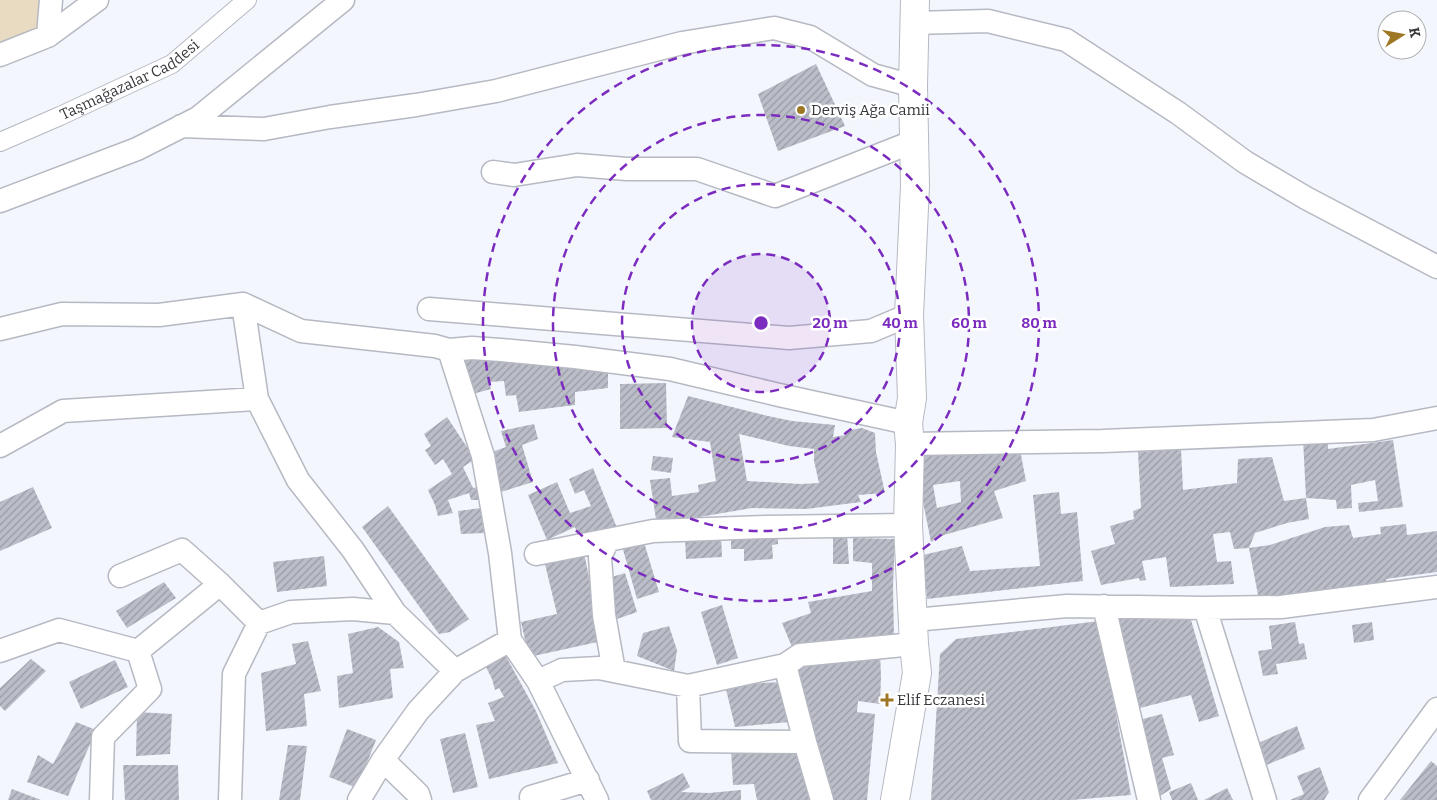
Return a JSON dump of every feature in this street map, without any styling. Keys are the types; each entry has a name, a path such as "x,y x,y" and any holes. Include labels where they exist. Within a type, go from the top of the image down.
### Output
{"main road":[{"path":"895,800 917,673 908,525 909,434 912,398 909,314 915,141 913,86 914,12"}],"street":[{"path":"48,36 52,0"},
{"path":"0,55 48,36 97,0"},
{"name":"Taşmağazalar Caddesi","path":"0,142 172,64 247,0"},
{"path":"0,201 137,149 198,118 343,0"},
{"path":"914,12 988,21 1066,40 1178,113 1253,167 1306,198 1437,267"},
{"path":"181,126 264,129 425,103 496,91 682,43 774,28 810,37 873,75 913,86"},
{"path":"493,172 514,175 577,165 697,169 776,196 915,141"},
{"path":"0,329 62,314 159,314 243,304 301,331 435,346 449,350 472,348 501,350 670,368 779,395 909,434 1103,441 1372,430 1437,418"},
{"path":"243,304 257,399 298,480 353,550 395,613 456,671"},
{"path":"429,309 790,338 870,331 909,314"},
{"path":"449,350 483,456 500,553 510,640 538,681 597,800"},
{"path":"0,446 63,411 257,399"},
{"path":"536,554 653,531 766,526 908,525"},
{"path":"608,540 600,557 604,615 614,671"},
{"path":"120,576 182,550 260,623"},
{"path":"138,651 220,584"},
{"path":"538,681 562,670 599,668 688,686 784,665 800,655 914,632 1067,606 1281,607 1437,587"},
{"path":"1104,606 1149,800"},
{"path":"1205,608 1265,800"},
{"path":"230,800 234,674 260,623 292,612 353,609 395,613"},
{"path":"0,651 59,630 138,651"},
{"path":"360,800 383,760 418,711 456,671 510,640"},
{"path":"101,800 103,737 150,689 138,651"},
{"path":"784,665 822,800"},
{"path":"688,686 690,741 805,742"},
{"path":"1370,800 1437,709"},
{"path":"383,760 418,794 420,800"},
{"path":"531,797 588,780"}],"shaded area":[{"path":"0,0 51,0 48,36 0,55"}],"building":[{"name":"Derviş Ağa Camii","path":"816,64 845,126 778,151 758,94"},
{"path":"458,354 608,370 608,388 575,392 575,405 519,412 516,395 506,396 504,381 489,382 491,389 469,395"},
{"path":"666,383 667,428 620,429 620,384"},
{"path":"688,396 792,421 835,425 833,437 846,435 845,431 862,428 875,433 876,452 885,493 858,495 861,502 806,509 752,508 657,526 650,480 670,478 672,496 699,492 698,485 716,481 710,442 672,437","holes":["739,434 789,446 814,449 814,461 819,483 747,481"]},
{"path":"447,417 475,459 463,467 473,488 483,486 486,500 471,500 469,493 448,500 453,513 438,516 428,490 452,474 443,459 435,465 425,450 431,446 424,434"},
{"path":"534,424 538,439 522,445 533,482 501,492 489,453 506,447 501,431"},
{"path":"1328,438 1328,449 1393,440 1403,507 1359,512 1358,503 1378,501 1375,480 1351,485 1352,508 1337,509 1336,500 1306,498 1303,439"},
{"path":"1181,449 1183,490 1237,483 1238,459 1272,457 1284,501 1306,498 1309,519 1287,523 1255,533 1249,548 1234,549 1230,532 1213,534 1217,562 1231,561 1234,584 1170,587 1166,557 1142,561 1146,580 1140,581 1139,578 1101,585 1091,551 1115,544 1110,526 1134,519 1133,511 1141,508 1138,452"},
{"path":"1020,450 1026,481 994,491 1003,518 944,535 931,542 920,487 920,452","holes":["960,481 961,502 937,508 933,485"]},
{"path":"653,456 673,458 671,473 651,470"},
{"path":"593,468 617,528 581,543 575,527 547,540 528,495 557,482 570,513 591,506 584,490 575,494 569,479"},
{"path":"33,487 52,528 0,551 0,502"},
{"path":"1059,492 1061,514 1077,512 1083,581 927,599 923,555 962,546 970,571 1040,566 1033,495"},
{"path":"388,506 469,619 450,632 439,634 362,527"},
{"path":"481,508 485,533 461,534 458,511"},
{"path":"1406,524 1407,535 1437,531 1437,572 1386,579 1387,586 1282,595 1258,595 1249,548 1270,545 1325,527 1349,525 1353,538 1381,534 1380,527"},
{"path":"778,534 778,544 772,545 773,559 744,561 744,549 731,549 731,536"},
{"path":"833,534 847,534 849,564 833,564"},
{"path":"721,535 722,557 686,559 685,537"},
{"path":"853,538 895,539 893,586 894,639 794,652 782,623 811,613 808,602 872,591 872,563 853,561"},
{"path":"643,539 659,592 637,599 622,546"},
{"path":"583,548 602,641 529,657 521,622 557,614 543,556"},
{"path":"324,556 327,586 277,592 273,562"},
{"path":"625,573 637,612 617,619 605,579"},
{"path":"164,582 176,598 127,628 116,611"},
{"path":"722,605 738,658 717,665 701,612"},
{"path":"1113,612 1191,620 1219,716 1199,722 1191,695 1136,709"},
{"path":"1099,621 1131,795 1072,800 931,800 940,654 956,639"},
{"path":"1295,622 1299,644 1304,643 1307,659 1276,664 1278,674 1263,676 1258,651 1272,649 1269,626"},
{"path":"1372,622 1374,640 1354,643 1352,625"},
{"path":"669,626 677,650 674,671 637,656 643,633"},
{"path":"378,627 399,642 404,668 390,669 393,698 339,708 337,676 353,673 348,634"},
{"path":"308,641 321,691 304,694 307,726 266,731 261,673 296,664 292,644"},
{"path":"503,651 536,711 558,763 489,779 476,725 495,721 488,703 504,697 499,688 495,690 483,661"},
{"path":"880,653 880,704 858,701 857,712 875,714 867,800 830,800 794,664"},
{"path":"31,659 46,671 5,711 0,706 0,688"},
{"path":"115,660 128,687 81,709 69,682"},
{"path":"783,682 789,722 735,727 725,685"},
{"path":"137,712 172,714 170,754 136,756"},
{"path":"1162,714 1174,755 1162,758 1171,789 1157,798 1139,720"},
{"path":"76,722 96,730 68,796 27,782 38,755 53,764"},
{"path":"1297,726 1305,749 1264,766 1256,744"},
{"path":"347,729 376,740 357,788 329,777"},
{"path":"465,733 478,787 453,793 440,739"},
{"path":"288,745 307,746 300,800 279,800"},
{"path":"731,749 801,749 813,800 757,800 754,784 733,785"},
{"path":"1431,761 1437,766 1437,800 1400,800"},
{"path":"123,765 178,765 179,800 125,800"},
{"path":"1320,767 1329,792 1324,800 1290,800 1304,794 1297,776"},
{"path":"683,773 690,787 681,792 709,793 741,790 741,800 651,800 647,791"},
{"path":"1191,783 1198,800 1172,800 1169,792"},
{"path":"1227,788 1233,800 1204,800"},
{"path":"12,789 41,800 8,800"}],"place":[{"name":"Derviş Ağa Camii","path":"801,110"},
{"name":"Elif Eczanesi","path":"887,700"}]}
